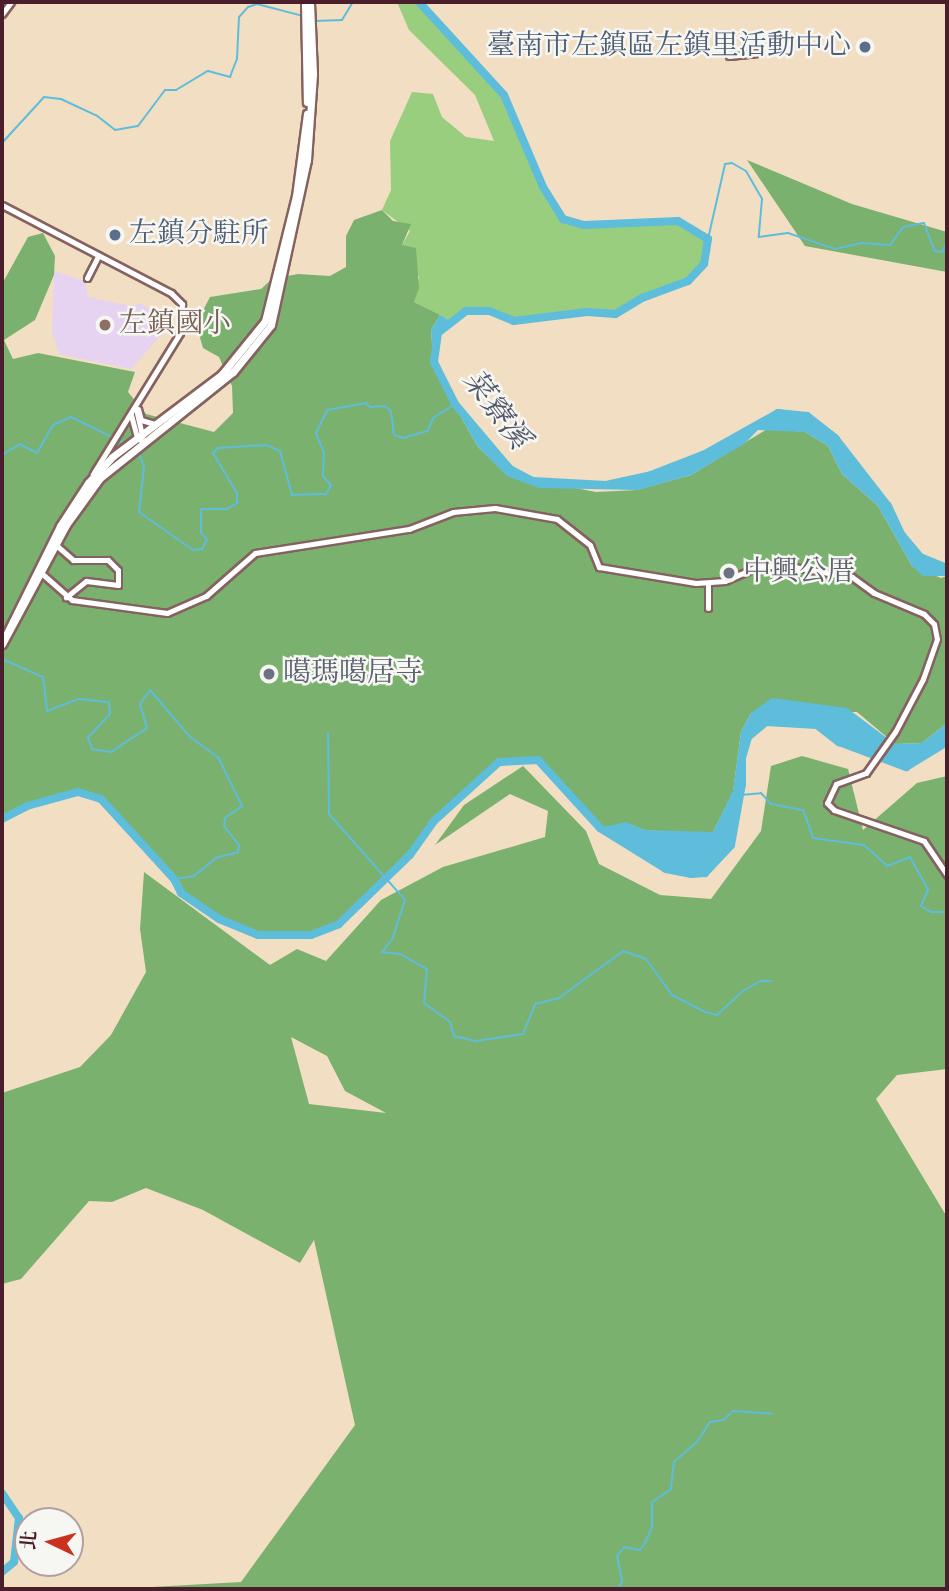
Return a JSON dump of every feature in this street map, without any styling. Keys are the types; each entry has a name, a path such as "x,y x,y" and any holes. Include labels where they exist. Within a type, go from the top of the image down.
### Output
{"main road":[{"path":"304,2 309,35"},
{"path":"2,644 88,482 111,458 244,360 277,310 307,160 310,2"},
{"path":"141,438 155,424 204,391"},
{"path":"39,572 111,458"}],"street":[{"path":"2,15 11,2"},
{"path":"729,56 755,53"},
{"path":"2,205 176,296 184,309 180,333 120,433 111,458"},
{"path":"87,278 98,256"},
{"path":"137,406 141,420 155,424"},
{"path":"137,406 141,438"},
{"path":"131,415 141,438"},
{"path":"39,572 66,597 174,611 206,596 255,554 410,529 453,512 495,508 557,519 590,545 598,567 708,583 734,577 749,567 788,566 852,577 874,593 924,614 934,624 937,639 923,679 895,732 866,773 832,788 829,806 924,841 947,875"},
{"path":"56,545 73,560 108,560 118,570 118,585 86,581 66,597"},
{"path":"708,583 708,608"}],"shaded area":[{"name":"左鎮國小","path":"54,271 85,281 88,297 131,306 142,303 156,318 161,335 131,369 59,354 52,332"}],"green space":[{"path":"397,2 419,2 504,95 543,187 563,219 584,225 678,221 708,239 704,264 688,281 642,298 615,314 587,312 514,321 489,311 466,311 449,320 414,302 419,277 402,245 410,231 382,210 391,190 390,141 412,92 433,94 442,117 466,137 494,141 475,95 409,30"},
{"path":"747,160 852,204 947,232 947,272 805,246"},
{"path":"382,210 393,221 411,224 402,245 416,248 419,288 414,302 440,315 431,330 434,370 478,447 507,475 596,492 637,490 691,475 769,428 805,432 828,446 842,474 878,506 912,566 941,578 947,576 947,723 922,743 895,744 857,712 751,713 741,732 733,792 713,832 698,834 645,830 626,823 600,828 538,760 499,763 472,784 339,924 311,935 258,935 219,919 181,893 174,879 101,799 78,792 27,806 2,819 2,284 28,237 43,233 55,256 54,275 35,320 4,340 13,359 38,353 135,372 128,392 146,414 214,432 233,413 232,386 219,357 203,348 196,324 210,297 261,289 272,279 298,274 330,276 346,267 346,236 354,220"},
{"path":"802,756 848,769 863,830 917,783 947,776 947,1069 897,1075 876,1099 947,1217 947,1589 116,1589 241,1582 355,1425 314,1240 300,1263 203,1210 146,1188 112,1202 89,1201 21,1279 2,1284 2,1093 80,1067 111,1035 146,972 140,929 144,872 270,965 297,949 326,961 381,900 443,867 545,837 548,811 510,794 435,845 464,805 523,766 586,831 599,864 660,895 711,899 761,831 771,766","holes":["291,1037 327,1056 345,1091 386,1113 309,1104"]}],"water":[{"path":"440,315 449,320 438,333 434,362 455,404 510,470 533,481 606,485 651,475 705,454 778,413 807,416 835,438 888,506 901,534 920,557 947,568 947,576 923,576 912,566 878,506 842,474 828,446 805,432 758,430 744,444 691,475 638,490 539,488 507,476 478,447 434,370 431,330"},
{"path":"772,698 847,708 895,744 922,743 947,723 947,742 906,767 839,742 817,725 766,722 748,737 742,758 742,784 731,845 705,873 666,869 600,828 626,822 645,830 713,832 733,791 741,732 751,713"}],"waterway":[{"path":"315,21 342,20 353,2"},
{"name":"菜竂溪","path":"419,2 504,95 543,187 563,219 584,225 678,221 708,239 704,264 688,281 642,298 615,314 587,312 514,321 489,311 466,311 438,333 434,362 455,404 510,469 533,481 606,485 651,475 705,454 778,413 807,416 835,438 888,506 901,534 920,557 947,568"},
{"path":"2,143 44,97 61,99 96,115 115,130 138,126 165,90 176,90 208,71 230,77 237,59 239,17 248,7 257,4 303,16"},
{"path":"708,239 725,164 732,163 746,171 762,199 759,237 788,233 835,249 860,243 890,245 903,227 924,223 935,251 942,252 947,242"},
{"path":"138,451 144,467 139,512 193,550 202,549 207,539 201,533 201,509 227,509 237,503 237,493 213,453 218,448 266,445 280,451 292,495 326,494 331,485 323,476 324,453 316,433 327,410 366,403 370,407 385,406 391,411 394,435 403,438 428,431 433,418 455,404"},
{"path":"2,455 20,444 37,453 53,425 71,417 124,443"},
{"path":"2,659 43,677 47,711 79,699 109,702 110,714 88,738 92,749 111,752 147,728 140,704 150,690 190,737 218,757 242,806 225,818 224,826 239,845 238,852 216,858 194,876 174,879"},
{"name":"菜竂溪","path":"2,819 27,806 78,792 101,799 174,879 181,893 219,919 258,935 311,935 339,924 410,855 434,821 499,762 538,760 600,828 666,869 692,874 705,873 731,845 742,784 742,758 748,737 766,722 817,725 839,742 906,767 947,742"},
{"path":"328,733 329,814 405,900 393,938 382,952 400,954 427,969 424,1003 450,1022 454,1036 476,1041 523,1034 535,1004 559,998 623,951 646,959 672,995 705,1012 717,1015 743,991 760,981 771,981"},
{"path":"740,795 761,793 771,804 803,810 813,838 864,845 887,866 910,857 928,890 921,906 931,912 947,912"},
{"path":"618,1589 622,1581 617,1556 624,1547 640,1550 645,1543 652,1527 652,1502 671,1489 674,1462 697,1442 710,1422 723,1420 733,1411 772,1414"},
{"name":"菜竂溪","path":"2,1493 19,1518 14,1562 2,1572"}],"place":[{"name":"臺南市左鎮區左鎮里活動中心","path":"865,47"},
{"name":"左鎮分駐所","path":"115,235"},
{"name":"左鎮國小","path":"105,325"},
{"name":"中興公厝","path":"729,573"},
{"name":"噶瑪噶居寺","path":"269,674"}]}
